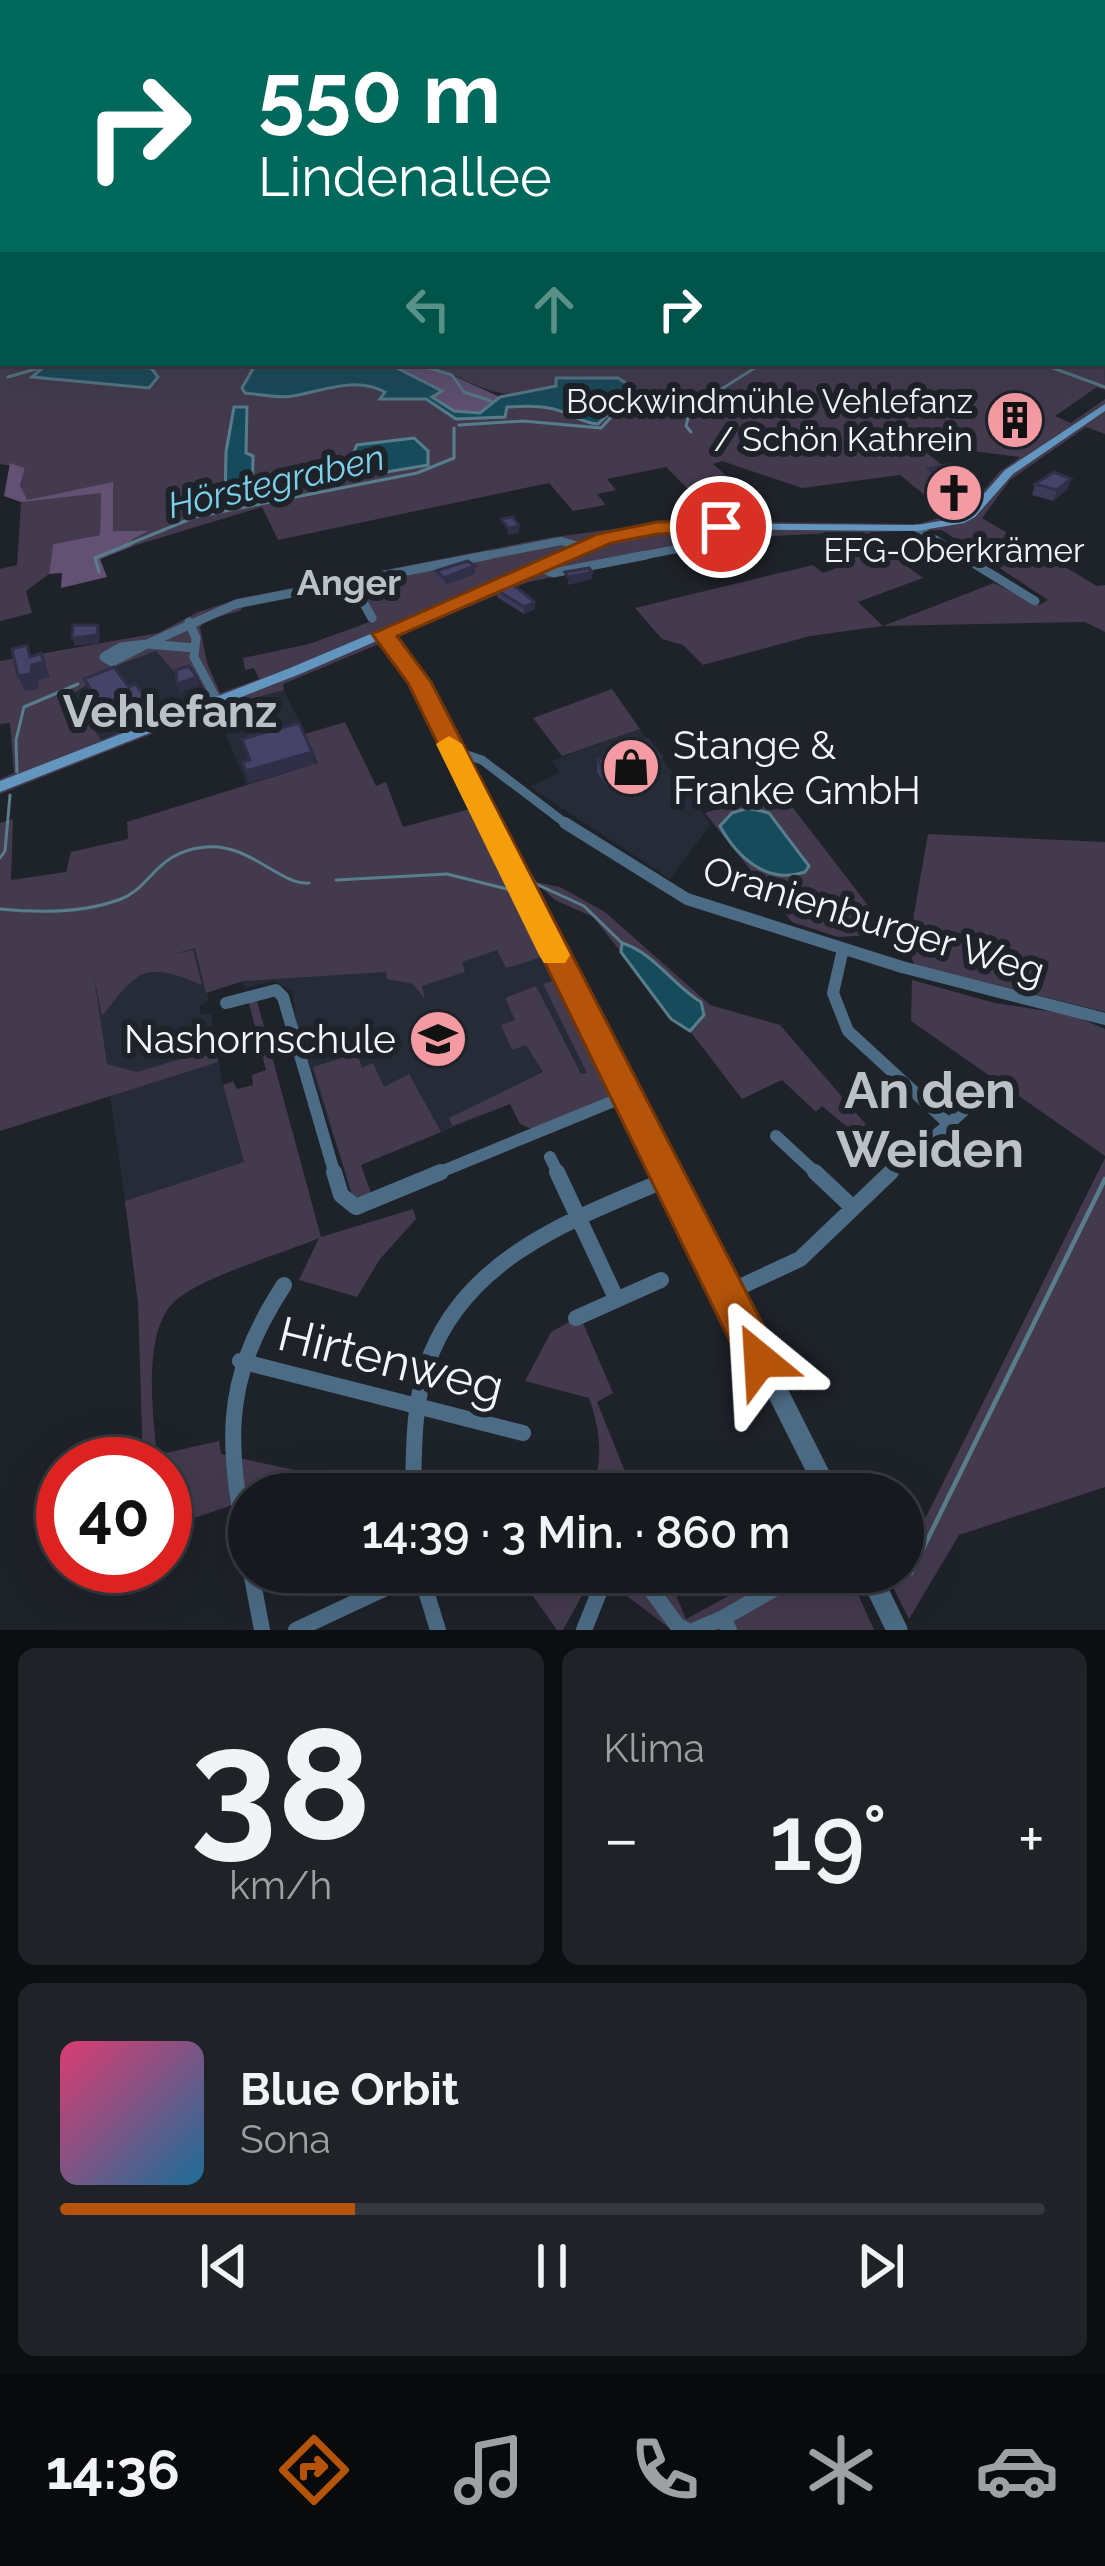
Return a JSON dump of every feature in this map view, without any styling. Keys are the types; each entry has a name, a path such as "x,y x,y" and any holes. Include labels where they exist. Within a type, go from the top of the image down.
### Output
{"main road":[{"path":"0,787 218,702 583,547 657,528 943,526 971,515 1009,472 1105,407"}],"street":[{"path":"536,566 553,573 748,535 755,527"},
{"path":"917,528 1034,602"},
{"path":"195,648 147,646 189,622 236,604 561,541 583,547"},
{"path":"353,584 372,619"},
{"path":"189,622 194,657 218,702"},
{"path":"383,634 419,682 818,1473"},
{"name":"Oranienburger Weg","path":"452,750 482,760 599,848 687,899 843,949 1105,1019"},
{"path":"843,949 833,993 848,1031 949,1124"},
{"path":"226,1003 262,990 276,990 283,998 341,1195 356,1207 626,1096"},
{"path":"726,1293 800,1259 851,1206 971,1104"},
{"path":"776,1136 851,1206"},
{"path":"550,1157 616,1298"},
{"path":"413,1473 415,1408 438,1332 474,1280 517,1248 668,1179"},
{"path":"576,1318 661,1280"},
{"path":"233,1473 230,1420 240,1361 257,1321 284,1285"},
{"name":"Hirtenweg","path":"240,1361 523,1433"},
{"path":"255,1593 262,1630"},
{"path":"296,1630 375,1593"},
{"path":"427,1593 438,1630"},
{"path":"584,1630 599,1593"},
{"path":"653,1593 686,1630"},
{"path":"695,1630 726,1624 772,1593"},
{"path":"878,1593 897,1630"}],"shaded area":[{"path":"0,366 42,366 36,369 149,387 122,366 254,366 243,387 374,386 393,400 426,399 456,419 511,406 583,412 630,398 618,378 557,378 557,386 538,392 504,393 432,366 1105,366 1105,390 1097,387 1055,416 1071,423 1105,399 1105,434 1086,427 1010,480 982,518 1097,586 1105,585 1105,632 1085,622 883,626 810,636 703,665 683,645 662,639 635,608 813,565 823,573 856,561 834,533 753,537 528,582 283,684 284,690 215,709 0,794 0,779 14,773 10,723 0,724 0,661 158,633 198,612 241,598 548,538 671,521 918,524 949,515 900,475 802,488 722,461 713,464 731,480 687,488 666,467 607,479 616,490 597,494 606,505 573,511 549,483 278,540 262,507 133,546 130,540 145,532 113,531 112,483 33,499 101,492 100,535 53,544 49,574 26,591 32,613 0,621 0,569 17,565 21,502 26,501 20,484 25,468 0,464","holes":["247,408 252,501 225,503 226,452","956,449 1019,457 1019,458 999,472 980,495 927,453","942,530 1048,600 1039,605 994,583 883,626 858,602 923,578 885,550 874,532","357,586 375,620 309,644 243,658 245,670 254,668 259,679 220,693 207,663 200,627 206,620 240,611 245,604 314,589","156,651 178,676 194,671 208,696 101,740 71,695 119,665"]},
{"path":"392,366 432,366 500,397 480,413 454,411 431,397 440,392"},
{"path":"10,463 25,468 20,485 27,500 113,482 113,531 148,531 131,540 133,546 100,559 107,577 61,588 62,573 49,574 53,544 100,535 101,493 21,502 4,496"},
{"path":"156,651 194,671 208,696 101,740 71,696 119,665"},
{"path":"612,689 640,729 562,756 533,718"},
{"path":"284,690 319,763 247,785 215,709"},
{"path":"345,722 376,786 386,782 403,827 470,809 542,957 506,968 497,950 462,962 465,972 422,986 425,999 413,984 387,979 386,972 243,981 206,993 195,948 174,954 193,950 202,985 167,973 144,974 102,1016 94,977 107,1064 137,1072 191,1056 212,1029 218,1062 0,1131 0,823 13,819 11,880 66,872 71,852 128,839 127,822 318,763 305,734"},
{"path":"640,729 711,824 670,879 530,787 560,772 551,761"},
{"path":"782,789 890,934 838,937 792,922 734,849 768,873 805,872 808,866 769,813 732,846 705,813"},
{"path":"928,834 1105,842 1105,1012 914,964 908,948"},
{"path":"535,882 560,887 605,912 710,1005 780,1025 882,1143 866,1159 855,1149 866,1143 822,1106 816,1112 782,1080 742,1099 690,1031 704,1015 701,1002 622,944 621,952 593,917 555,900"},
{"name":"Nashornschule","path":"158,919 490,927 531,960 542,957 553,981 544,984 599,1094 510,1104 361,1165 354,1201 296,1022 292,991 274,981 245,988 242,982 207,992 208,1000 200,1006 201,1014 211,1014 223,1085 244,1162 125,1201 92,967"},
{"path":"912,980 995,1003 1073,1015 1105,1029 1105,1156 911,1021"},
{"path":"553,981 613,1095 534,1130 520,1124 510,1104 452,1126 449,1118 543,1072 526,1045 512,1050 501,1025 515,1020 505,998 536,986 581,1074 587,1073 543,984"},
{"path":"257,1001 321,1237 413,1209 416,1219 380,1259 357,1297 299,1280 319,1238 222,1275 174,1302 157,1333 154,1353 155,1437 142,1437 138,1303 125,1201 244,1162 223,1085 233,1081 237,1089 253,1085 252,1075 266,1070 249,1003"},
{"path":"357,1053 362,1068 373,1063 384,1087 409,1074 441,1132 361,1165 372,1196 354,1201 313,1067"},
{"path":"1105,1158 1105,1487 959,1535 909,1619 896,1593 924,1593 924,1521"},
{"path":"580,1316 613,1393 597,1402 626,1473 597,1473 599,1446 589,1398 525,1381 551,1332"},
{"path":"219,1441 221,1454 309,1473 228,1473 228,1506 192,1519 192,1447"},
{"path":"531,1593 583,1593 563,1630 557,1630"},
{"path":"623,1593 675,1593 686,1619 734,1593 857,1593 874,1630 672,1630"}],"water":[{"path":"45,366 110,366 151,368 158,377 149,388 32,377"},
{"path":"393,366 442,391 432,397 454,411 480,413 500,397 556,386 556,378 618,378 635,389 598,424 534,406 507,407 505,417 456,419 426,399 380,399 385,392 362,385 288,397 245,393 242,388 254,367"},
{"path":"234,407 247,407 252,501 225,504 226,452"},
{"path":"414,438 428,451 428,465 314,484 351,459 357,445"},
{"path":"748,808 769,813 809,866 805,872 778,875 766,871 735,848 720,826 732,813"},
{"path":"622,943 644,954 701,1002 704,1015 690,1031 671,1019 621,952"}],"building":[{"path":"950,464 972,481 961,484 971,494 951,499 942,491 954,489 929,469"},
{"path":"1054,472 1071,479 1057,490 1035,484"},
{"path":"513,517 519,526 508,528 501,519"},
{"path":"468,561 475,566 444,578 436,571"},
{"path":"589,568 592,572 568,577 565,572"},
{"path":"512,584 535,602 524,607 497,590"},
{"path":"73,625 98,625 97,635 72,638"},
{"path":"27,645 30,657 41,653 44,662 32,665 31,674 18,676 12,649"},
{"path":"189,666 197,677 177,684 176,670"},
{"path":"114,667 129,687 135,684 146,697 92,718 80,701 95,695 84,679"},
{"path":"299,723 312,752 246,771 243,762 250,760 242,739"},
{"path":"648,740 661,757 607,774 597,760 607,757 604,753"}],"waterway":[{"path":"423,366 452,375 464,392 491,401"},
{"name":"Hörstegraben","path":"459,425 523,421 601,428 618,410 693,407 758,366"},
{"path":"1047,366 1105,387"},
{"path":"8,377 36,369"},
{"path":"689,414 686,426 691,432"},
{"name":"Hörstegraben","path":"99,572 95,558 195,517 417,473 454,458 454,428"},
{"path":"17,772 16,740 24,707 78,684"},
{"path":"0,858 5,851 10,795"},
{"path":"500,825 536,884 584,906 622,943"},
{"path":"0,909 61,911 107,904 131,894 176,855 206,847 237,851 287,878 309,883"},
{"path":"336,880 447,874 507,889"},
{"path":"924,1547 1105,1179"}],"slow traffic":[{"path":"449,744 554,955"}],"place":[{"name":"Bockwindmühle Vehlefanz / Schön Kathrein","path":"1015,420"},
{"name":"EFG-Oberkrämer","path":"954,493"},
{"name":"Stange & Franke GmbH","path":"631,767"},
{"name":"Nashornschule","path":"438,1039"}],"district":[{"name":"Anger","path":"349,582"},
{"name":"Vehlefanz","path":"170,711"},
{"name":"An den Weiden","path":"930,1119"}],"route":[{"path":"721,527 657,528 606,538 383,634 419,682 760,1360"}]}
